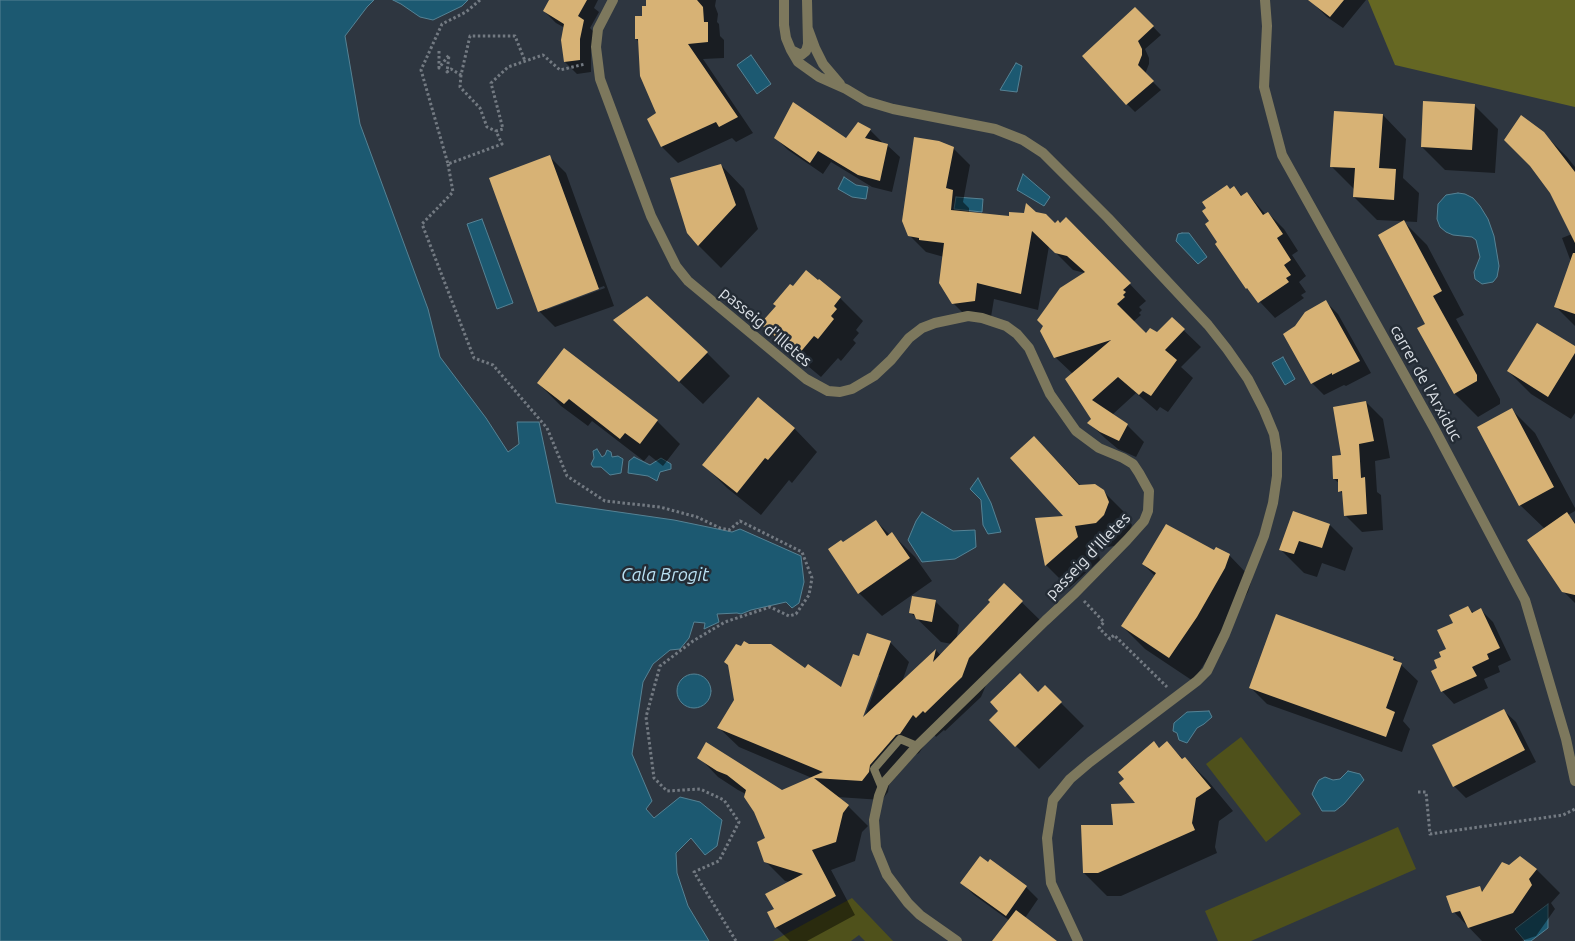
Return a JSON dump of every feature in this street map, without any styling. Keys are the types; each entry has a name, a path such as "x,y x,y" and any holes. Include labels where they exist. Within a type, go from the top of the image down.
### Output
{"street":[{"name":"passeig d'Illetes","path":"612,0 598,29 596,47 600,79 652,216 676,266 688,281 806,379 828,391 840,392 852,389 874,376 891,360 909,338 922,328 935,323 968,316 1001,324 1017,334 1025,342 1050,394 1076,432 1099,448 1133,464 1148,491 1148,511 1144,521 1076,593 1044,621 917,746 884,783 874,820 874,832 876,848 887,875 908,903 957,941"},
{"path":"784,0 784,25 786,38 791,50 798,62 819,77 866,101 893,109 995,129 1023,140 1043,153 1108,218 1208,325 1248,378 1274,434 1277,453 1277,476 1273,503 1264,536 1213,660 1207,670 1198,680 1083,768 1070,779 1053,800 1047,838 1051,883 1078,941"},
{"path":"791,50 801,55 806,51 808,44 807,0"},
{"name":"carrer de l'Arxiduc","path":"1265,0 1267,26 1264,87 1282,155 1434,428 1525,600 1566,739 1575,781"},
{"path":"808,29 823,64 846,90"}],"lane":[{"path":"882,788 874,769 900,739 917,746"}],"path":[{"path":"480,0 466,12 442,24 422,70 454,192 422,224 474,358 493,365 547,428 567,476 605,501 660,507 697,517 720,528 729,530 740,521 802,552 812,578 809,595 796,614 789,616 770,607 725,622 693,641 660,666 646,716 654,778 667,791 700,789 724,800 740,822 719,861 694,872 736,941"},
{"path":"448,164 502,144 496,131 486,127 480,108 460,87 470,36 516,36 525,61"},
{"path":"439,51 439,68 449,55 446,72 450,69 461,75"},
{"path":"496,131 503,128 491,83 508,67 543,55 560,70 598,60"},
{"path":"1076,593 1104,622 1099,628 1110,639 1114,635 1176,697"},
{"path":"1418,792 1426,792 1430,834 1563,815 1575,809"}],"shaded area":[{"path":"1368,0 1575,0 1575,107 1395,65"},
{"path":"1241,737 1301,814 1266,842 1206,764"},
{"path":"1398,827 1416,869 1251,941 1218,941 1205,911"},
{"path":"852,898 893,941 865,941 859,935 851,941 773,941"}],"water":[{"name":"Cala Brogit","path":"0,0 374,0 345,36 360,124 428,309 440,357 486,418 508,452 519,444 517,422 539,422 556,503 674,520 732,532 740,529 801,556 804,582 799,603 792,608 786,602 741,614 717,614 719,622 704,629 705,623 694,622 689,638 680,649 670,650 653,664 643,682 632,754 652,801 646,809 654,818 680,797 700,802 722,820 717,846 705,855 691,838 676,853 677,873 688,906 709,941 0,941"},
{"path":"393,0 468,0 462,6 433,20 420,17"},
{"path":"751,55 771,84 757,94 737,65"},
{"path":"1016,63 1022,66 1017,92 1000,90"},
{"path":"1023,174 1050,197 1044,206 1017,190"},
{"path":"844,177 856,185 868,187 866,199 852,197 838,189"},
{"path":"1458,193 1473,198 1488,219 1494,236 1499,266 1497,277 1493,282 1482,284 1475,279 1474,272 1480,257 1476,240 1472,237 1453,235 1440,227 1437,219 1438,204 1446,195"},
{"path":"956,197 983,199 982,212 954,209"},
{"path":"482,219 513,303 497,309 467,224"},
{"path":"1189,233 1207,257 1198,264 1176,241 1178,234"},
{"path":"1283,357 1295,379 1285,385 1272,363"},
{"path":"597,449 602,457 607,450 611,452 612,457 618,456 623,459 621,473 610,475 601,467 593,467 591,464 594,458 593,451"},
{"path":"634,457 650,465 661,458 671,464 671,469 660,472 657,481 648,476 628,473 629,461"},
{"path":"978,478 991,503 1001,532 988,534 983,525 981,500 970,489"},
{"path":"922,512 953,531 975,530 976,547 955,559 922,562 908,540"},
{"path":"694,674 706,679 711,691 706,703 694,708 682,703 677,691 682,679"},
{"path":"1209,711 1212,717 1197,728 1187,743 1179,740 1177,733 1173,731 1174,723 1187,712"},
{"path":"1348,771 1360,774 1364,780 1344,804 1335,811 1322,811 1312,794 1319,780 1325,777 1333,780 1340,779"},
{"path":"1548,904 1548,928 1531,941 1525,941 1515,929"}],"building":[{"path":"549,0 587,0 578,16 584,20 580,39 580,60 564,62 561,40 564,24 543,11"},
{"path":"646,0 697,0 703,7 704,22 708,22 708,42 688,44 738,117 719,127 716,122 661,147 647,119 656,113 640,76 638,39 635,39 635,16 642,16 642,6 646,6"},
{"path":"1308,0 1344,0 1330,17"},
{"path":"1135,7 1154,26 1138,41 1142,49 1142,55 1138,65 1154,81 1126,105 1082,56"},
{"path":"1423,101 1475,104 1472,150 1421,147"},
{"path":"793,102 846,138 858,122 871,129 865,138 888,144 880,181 858,175 818,151 810,163 774,138"},
{"path":"1334,111 1383,114 1379,168 1396,169 1394,200 1353,197 1355,168 1330,167"},
{"path":"1521,115 1544,132 1575,172 1575,243 1550,193 1530,166 1504,140"},
{"path":"914,137 939,141 954,147 946,188 953,190 951,210 1009,216 1009,212 1024,213 1026,203 1036,212 1046,214 1055,223 1058,220 1060,223 1066,217 1131,283 1123,290 1126,292 1123,295 1125,297 1117,304 1146,333 1150,328 1157,332 1172,317 1185,329 1165,350 1177,360 1151,396 1143,391 1139,395 1118,377 1092,400 1128,424 1119,441 1087,423 1091,419 1065,379 1111,340 1054,358 1040,331 1043,326 1037,320 1060,288 1085,272 1067,256 1055,253 1032,231 1021,294 977,283 975,301 952,304 939,283 944,243 919,240 919,238 908,236 902,221"},
{"path":"550,155 599,289 538,312 489,178"},
{"path":"721,164 736,205 698,246 687,233 670,178"},
{"path":"1227,185 1230,189 1234,186 1241,196 1247,192 1263,215 1268,212 1283,234 1277,238 1291,260 1284,265 1291,275 1286,278 1289,282 1258,303 1215,244 1217,242 1205,224 1209,221 1202,211 1206,208 1202,202"},
{"path":"1404,220 1442,291 1433,296 1477,375 1477,381 1454,394 1417,328 1425,324 1378,235"},
{"path":"1573,253 1575,253 1575,314 1554,307"},
{"path":"806,270 841,297 834,306 837,309 831,316 834,319 818,339 814,336 798,355 760,324 776,306 773,304 790,284 793,286"},
{"path":"647,296 708,352 679,382 613,320"},
{"path":"1326,300 1360,361 1311,384 1283,334 1295,326 1305,312"},
{"path":"1537,323 1575,346 1575,353 1548,397 1507,371"},
{"path":"564,348 658,420 640,444 625,433 620,439 569,399 564,404 537,383"},
{"path":"758,397 795,428 768,460 765,458 737,493 702,465"},
{"path":"1366,401 1374,441 1359,444 1361,478 1365,477 1367,514 1344,516 1342,491 1338,492 1338,479 1333,479 1332,456 1341,455 1333,407"},
{"path":"1512,408 1554,487 1519,506 1477,427"},
{"path":"1034,436 1079,485 1095,484 1104,490 1109,502 1104,515 1096,523 1075,526 1078,537 1045,566 1035,518 1063,516 1010,458"},
{"path":"1293,511 1330,524 1322,548 1299,541 1294,554 1279,550"},
{"path":"1567,512 1575,524 1575,595 1562,592 1527,540"},
{"path":"876,520 887,536 892,532 910,558 858,594 828,549 841,540 843,542"},
{"path":"1166,524 1214,550 1216,547 1230,554 1225,568 1197,617 1169,658 1121,626 1156,573 1142,564"},
{"path":"1004,583 1023,601 969,658 962,677 925,713 923,711 916,718 913,715 900,734 896,735 870,765 869,772 862,781 814,778 849,805 843,813 836,842 812,850 836,896 775,928 767,912 774,909 765,894 803,874 764,862 757,842 765,838 754,812 744,797 746,790 727,775 697,758 706,742 782,790 823,772 717,728 734,700 728,665 724,662 736,644 741,646 744,641 749,644 771,644 805,668 808,664 841,687 853,654 859,656 867,633 891,641 863,717 936,649 933,662 990,602 988,600"},
{"path":"912,596 936,600 932,622 916,619 914,614 909,613"},
{"path":"1468,606 1472,613 1481,608 1500,648 1487,654 1489,659 1472,667 1477,676 1441,692 1431,671 1437,668 1434,660 1441,657 1439,652 1446,649 1437,630 1453,623 1449,615"},
{"path":"1276,614 1394,657 1393,660 1402,663 1386,708 1395,712 1386,737 1249,688"},
{"path":"1020,673 1038,692 1045,685 1062,702 1015,747 989,720 998,711 990,702"},
{"path":"1504,709 1525,750 1453,787 1432,745"},
{"path":"1154,741 1159,748 1167,741 1182,759 1185,757 1211,788 1196,798 1192,823 1195,830 1098,873 1083,873 1081,825 1113,825 1111,804 1135,803 1119,783 1124,779 1118,772"},
{"path":"980,856 988,862 990,859 1027,886 1006,916 960,883"},
{"path":"1520,856 1537,869 1529,879 1532,885 1513,913 1468,928 1460,911 1452,913 1446,896 1480,886 1482,892 1502,862 1509,865"},
{"path":"1016,910 1057,941 992,941"}]}
